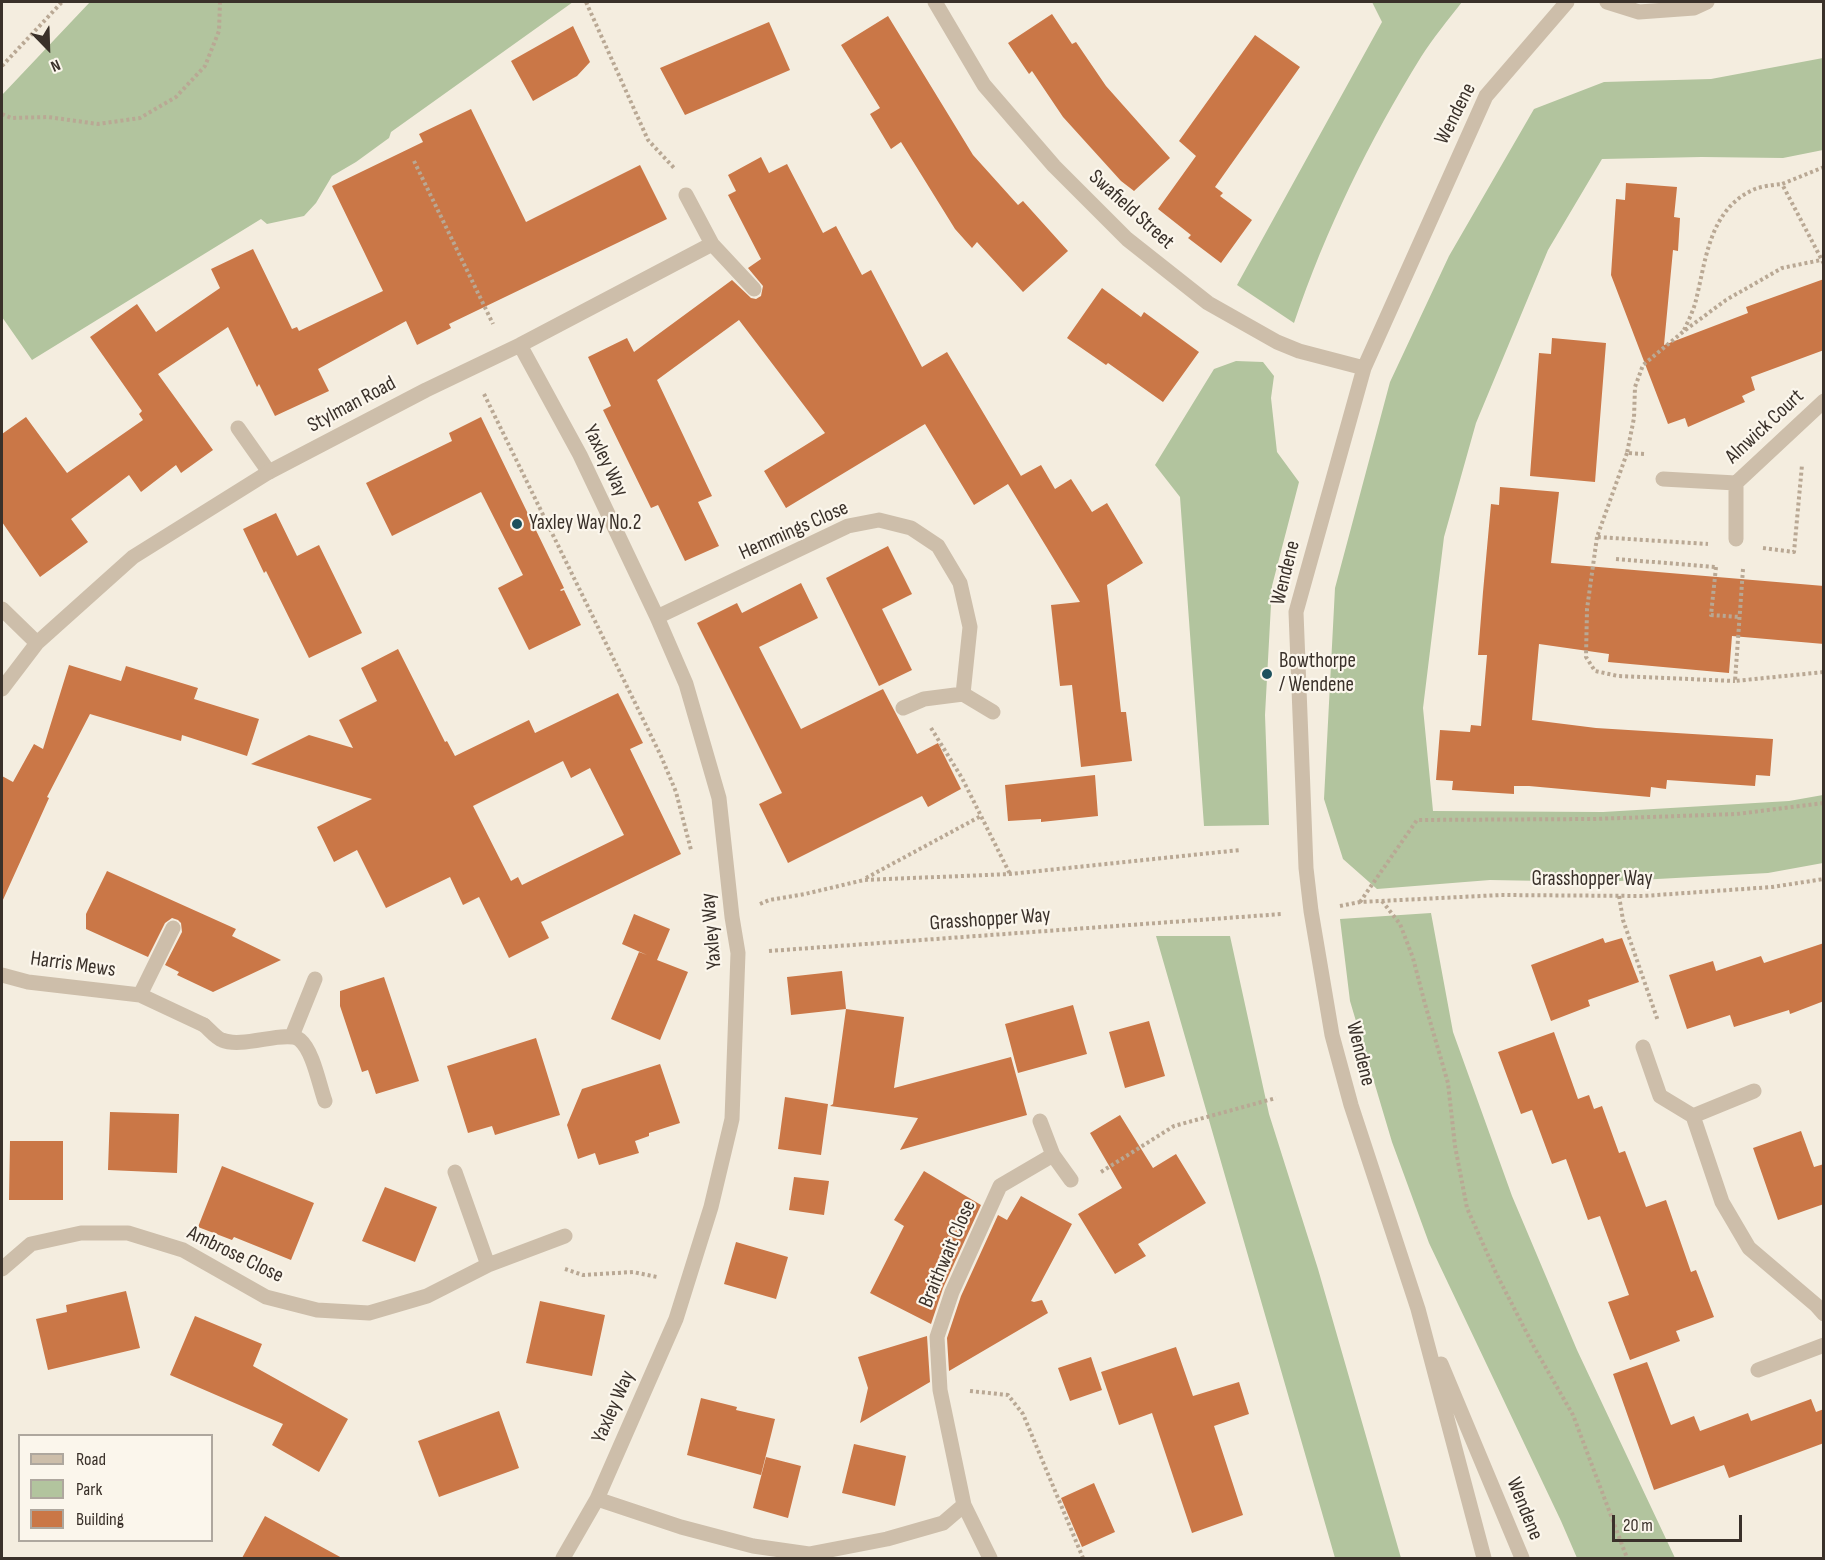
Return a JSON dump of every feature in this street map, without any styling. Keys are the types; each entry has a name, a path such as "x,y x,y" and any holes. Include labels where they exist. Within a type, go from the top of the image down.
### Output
{"street":[{"name":"Swafield Street","path":"935,2 984,86 1054,166 1126,239 1208,303 1277,342 1299,351 1364,368"},
{"name":"Wendene","path":"1484,1558 1418,1309 1351,1105 1332,1035 1306,868 1296,612 1364,368 1486,96 1567,2"},
{"path":"1607,2 1639,12 1694,8 1707,2"},
{"path":"687,195 712,244 754,289"},
{"name":"Stylman Road","path":"2,689 37,643 133,556 270,472 426,390 514,349 712,244"},
{"name":"Yaxley Way","path":"514,349 580,455 657,617 686,684 719,798 738,952 732,1119 711,1208 676,1319 597,1499 563,1558"},
{"name":"Alnwick Court","path":"1663,479 1736,483 1824,401"},
{"path":"238,428 270,472"},
{"name":"Alnwick Court","path":"1736,483 1740,543"},
{"name":"Hemmings Close","path":"657,617 848,526 879,520 911,528 938,546 960,583 970,627 963,694"},
{"path":"2,609 37,643"},
{"path":"903,708 924,699 963,694 993,712"},
{"name":"Harris Mews","path":"140,995 173,928"},
{"name":"Harris Mews","path":"2,975 28,982 140,995 204,1025 222,1040 251,1043 292,1036"},
{"path":"315,979 292,1036 299,1039 308,1050 325,1101"},
{"path":"1643,1047 1660,1096 1693,1116 1722,1202 1749,1248 1824,1314"},
{"path":"1693,1116 1754,1091"},
{"path":"1040,1121 1053,1155 1071,1180"},
{"name":"Braithwait Close","path":"990,1558 964,1505 940,1390 938,1337 952,1292 999,1186 1053,1155"},
{"path":"454,1172 488,1265"},
{"name":"Ambrose Close","path":"2,1269 31,1244 81,1233 128,1233 183,1250 266,1297 316,1311 369,1313 427,1296 488,1265 566,1236"},
{"name":"Wendene","path":"1418,1309 1522,1558"},
{"path":"1758,1370 1824,1345"},
{"path":"597,1499 681,1527 753,1546 809,1554 887,1539 943,1523 964,1505"}],"path":[{"path":"2,66 62,2"},
{"path":"2,114 11,118 48,117 98,124 140,118 176,97 205,66 219,31 220,2"},
{"path":"586,2 648,140 675,169"},
{"path":"414,161 514,349"},
{"path":"1684,331 1694,307 1705,253 1716,225 1734,201 1756,188 1782,184 1824,167"},
{"path":"1782,184 1822,262 1782,268 1726,300 1643,364 1635,387 1634,418 1627,453 1597,537 1587,609 1586,657 1595,672 1618,676 1735,681 1824,672"},
{"path":"472,368 661,756 676,792 693,858"},
{"path":"1597,537 1719,545 1740,543 1794,552 1806,417"},
{"path":"1627,453 1665,456 1663,479"},
{"path":"1735,681 1740,617 1740,543"},
{"path":"1719,545 1711,615 1740,617"},
{"path":"1616,559 1716,567"},
{"path":"924,699 925,717 962,778 1010,874"},
{"name":"Grasshopper Way","path":"1824,803 1737,814 1593,819 1417,820 1360,902 1502,895 1643,896 1772,886 1824,879"},
{"path":"864,880 981,816"},
{"path":"732,917 769,900 864,880 1010,874 1240,850"},
{"path":"1619,896 1623,920 1664,1037 1643,1047"},
{"path":"1382,901 1400,924 1413,958 1449,1083 1455,1146 1467,1208 1496,1273 1534,1347 1573,1415 1627,1558"},
{"name":"Grasshopper Way","path":"738,952 1243,918"},
{"path":"1071,1180 1102,1172 1174,1126 1276,1098"},
{"path":"541,1245 560,1267 583,1275 633,1272 687,1283"},
{"path":"940,1390 982,1391 1008,1395 1023,1414 1083,1558"}],"green space":[{"path":"90,2 573,2 391,132 389,138 356,162 332,176 316,203 304,216 267,224 261,219 32,360 2,317 2,95"},
{"path":"1372,2 1462,2 1421,57 1366,153 1320,254 1294,323 1237,285 1382,22"},
{"path":"1823,58 1823,150 1783,158 1602,159 1548,250 1476,423 1444,537 1423,708 1433,811 1603,812 1789,801 1823,795 1823,863 1768,873 1602,882 1490,880 1377,889 1343,859 1324,799 1335,588 1390,382 1449,256 1534,109 1604,82 1711,79"},
{"path":"1236,361 1263,362 1274,376 1271,398 1277,452 1299,482 1272,586 1265,715 1269,825 1204,826 1180,497 1155,465 1214,369"},
{"path":"1431,913 1453,1032 1512,1196 1577,1350 1675,1558 1577,1558 1429,1243 1392,1142 1350,1001 1340,919"},
{"path":"1156,936 1230,936 1269,1114 1318,1269 1401,1558 1335,1558"}],"building":[{"path":"1052,14 1072,44 1076,42 1106,86 1170,158 1134,191 1121,181 1063,117 1032,71 1029,74 1008,43"},
{"path":"888,16 973,155 1018,205 1023,201 1068,251 1023,292 977,242 972,248 955,229 901,142 891,149 870,114 880,108 841,45"},
{"path":"769,22 790,70 685,115 660,68"},
{"path":"573,26 590,62 577,76 533,101 511,61"},
{"path":"1255,35 1300,67 1215,187 1223,193 1220,196 1252,220 1221,263 1188,238 1191,235 1158,209 1196,156 1179,141"},
{"path":"471,109 526,222 640,165 667,219 449,324 451,328 417,345 406,321 318,369 329,391 275,416 259,384 257,387 228,327 158,374 213,450 181,473 176,465 141,492 129,475 71,519 88,542 40,577 2,522 2,434 26,417 67,473 143,420 139,414 142,411 90,337 137,304 156,332 220,288 211,269 253,249 292,329 297,327 299,331 383,291 332,186 423,142 419,134"},
{"path":"761,157 769,173 787,164 823,233 836,226 862,275 871,270 922,367 947,352 1021,476 1041,465 1055,489 1071,479 1092,512 1107,503 1143,563 1107,585 1121,712 1126,712 1132,761 1081,767 1072,685 1060,686 1051,605 1080,602 1008,484 974,505 925,424 786,508 764,471 825,433 739,320 657,380 712,496 698,502 719,546 685,561 658,505 651,508 603,410 611,406 588,357 627,338 634,352 732,280 751,298 756,299 761,296 763,286 748,268 761,259 728,195 736,191 728,175"},
{"path":"1626,183 1677,187 1674,217 1680,218 1678,251 1673,250 1664,345 1748,313 1746,307 1824,279 1824,350 1751,377 1755,390 1742,396 1745,402 1688,427 1685,418 1668,424 1611,275 1616,199 1625,200"},
{"path":"1102,288 1141,317 1144,312 1199,352 1163,402 1108,363 1106,365 1067,338"},
{"path":"1552,338 1606,343 1595,482 1530,476 1539,353 1551,354"},
{"path":"481,417 564,588 560,590 564,590 581,625 529,650 498,588 523,575 481,492 392,536 366,483 452,441 449,433"},
{"path":"1500,487 1559,492 1551,563 1824,586 1824,644 1732,636 1729,673 1608,662 1609,654 1539,644 1532,720 1596,728 1773,739 1770,776 1756,775 1755,786 1667,780 1666,789 1651,787 1650,797 1529,786 1514,786 1514,794 1452,790 1453,781 1436,780 1440,730 1470,732 1471,725 1481,726 1487,655 1478,655 1483,592 1491,504 1499,505"},
{"path":"276,513 297,556 319,545 362,633 309,658 243,529"},
{"path":"888,546 912,594 882,609 912,670 879,686 826,578"},
{"path":"801,583 818,618 759,647 801,729 883,689 917,754 938,743 961,789 928,807 922,796 788,863 759,804 782,793 697,623 737,603 742,613"},
{"path":"398,649 445,742 447,741 455,756 529,720 535,733 618,693 643,743 630,749 681,854 541,922 549,938 509,958 479,897 463,905 450,877 386,908 357,850 334,862 317,827 372,799 251,764 309,735 353,748 339,720 377,701 361,668","holes":["563,761 571,778 590,768 624,835 522,885 518,877 511,881 473,806"]},
{"path":"69,665 121,681 126,666 198,688 194,699 259,719 247,756 182,735 181,741 90,714 47,797 49,798 2,902 2,776 13,782 34,744 43,749"},
{"path":"1095,775 1098,816 1041,822 1041,819 1008,821 1005,785"},
{"path":"107,871 236,929 232,936 281,960 213,992 177,975 179,972 165,965 182,932 181,923 178,920 172,918 165,923 148,957 86,929 86,914"},
{"path":"634,914 670,929 657,960 688,972 660,1040 611,1019 639,952 647,955 622,944"},
{"path":"1603,938 1605,943 1622,938 1639,982 1588,1000 1590,1006 1551,1021 1531,965"},
{"path":"1824,943 1824,1001 1790,1014 1789,1010 1734,1027 1730,1015 1687,1029 1669,975 1713,961 1716,971 1761,956 1764,963"},
{"path":"842,971 846,1009 791,1015 787,977"},
{"path":"384,977 419,1081 376,1094 368,1070 362,1072 340,1006 340,991"},
{"path":"1073,1005 1087,1054 1018,1073 1005,1024"},
{"path":"846,1009 904,1017 894,1088 1011,1057 1027,1115 900,1150 918,1118 830,1106 833,1104"},
{"path":"1149,1021 1165,1076 1125,1088 1109,1032"},
{"path":"1554,1032 1578,1099 1589,1095 1594,1109 1602,1106 1619,1153 1625,1151 1646,1207 1666,1200 1691,1272 1696,1270 1714,1317 1676,1331 1680,1341 1630,1360 1608,1302 1629,1295 1600,1216 1588,1220 1566,1159 1552,1164 1532,1110 1521,1114 1498,1052"},
{"path":"536,1038 560,1115 495,1135 492,1126 468,1133 447,1066"},
{"path":"660,1064 680,1123 649,1133 649,1136 635,1141 639,1153 599,1165 595,1153 578,1159 567,1125 582,1089"},
{"path":"785,1097 828,1104 821,1155 778,1149"},
{"path":"110,1112 179,1114 177,1173 108,1170"},
{"path":"1120,1115 1153,1168 1176,1154 1206,1203 1138,1244 1146,1256 1115,1274 1078,1214 1122,1188 1090,1133"},
{"path":"1801,1131 1814,1167 1824,1164 1824,1204 1778,1220 1753,1148"},
{"path":"10,1141 63,1141 63,1200 9,1200"},
{"path":"222,1166 314,1203 291,1260 234,1237 232,1240 198,1227"},
{"path":"924,1171 981,1205 943,1288 931,1324 870,1293 904,1226 894,1220"},
{"path":"794,1177 829,1181 824,1215 789,1210"},
{"path":"385,1187 437,1207 415,1262 362,1241"},
{"path":"1021,1196 1072,1224 1031,1301 1042,1300 1048,1313 949,1371 947,1338 961,1296 998,1215 1007,1220"},
{"path":"736,1242 788,1257 776,1299 724,1284"},
{"path":"126,1291 140,1348 48,1370 36,1319 67,1312 66,1305"},
{"path":"540,1301 605,1315 592,1376 526,1363"},
{"path":"195,1316 262,1344 253,1366 348,1419 319,1472 272,1445 283,1424 170,1375"},
{"path":"927,1336 930,1382 860,1423 868,1388 858,1357"},
{"path":"1176,1347 1193,1396 1239,1382 1249,1414 1214,1426 1243,1515 1192,1533 1152,1413 1119,1425 1101,1372"},
{"path":"1091,1357 1102,1390 1070,1401 1058,1368"},
{"path":"1647,1362 1671,1425 1694,1416 1700,1431 1748,1413 1751,1421 1811,1399 1816,1412 1824,1409 1824,1443 1729,1478 1724,1465 1654,1490 1613,1374"},
{"path":"701,1398 737,1407 736,1410 775,1419 761,1475 687,1455"},
{"path":"499,1411 519,1468 439,1497 418,1441"},
{"path":"854,1444 906,1456 895,1506 842,1493"},
{"path":"766,1457 801,1466 788,1518 753,1508"},
{"path":"1094,1483 1115,1532 1082,1547 1061,1498"},
{"path":"265,1516 342,1558 242,1558"}],"place":[{"name":"Yaxley Way No.2","path":"517,524"},
{"name":"Bowthorpe / Wendene","path":"1267,674"}]}
